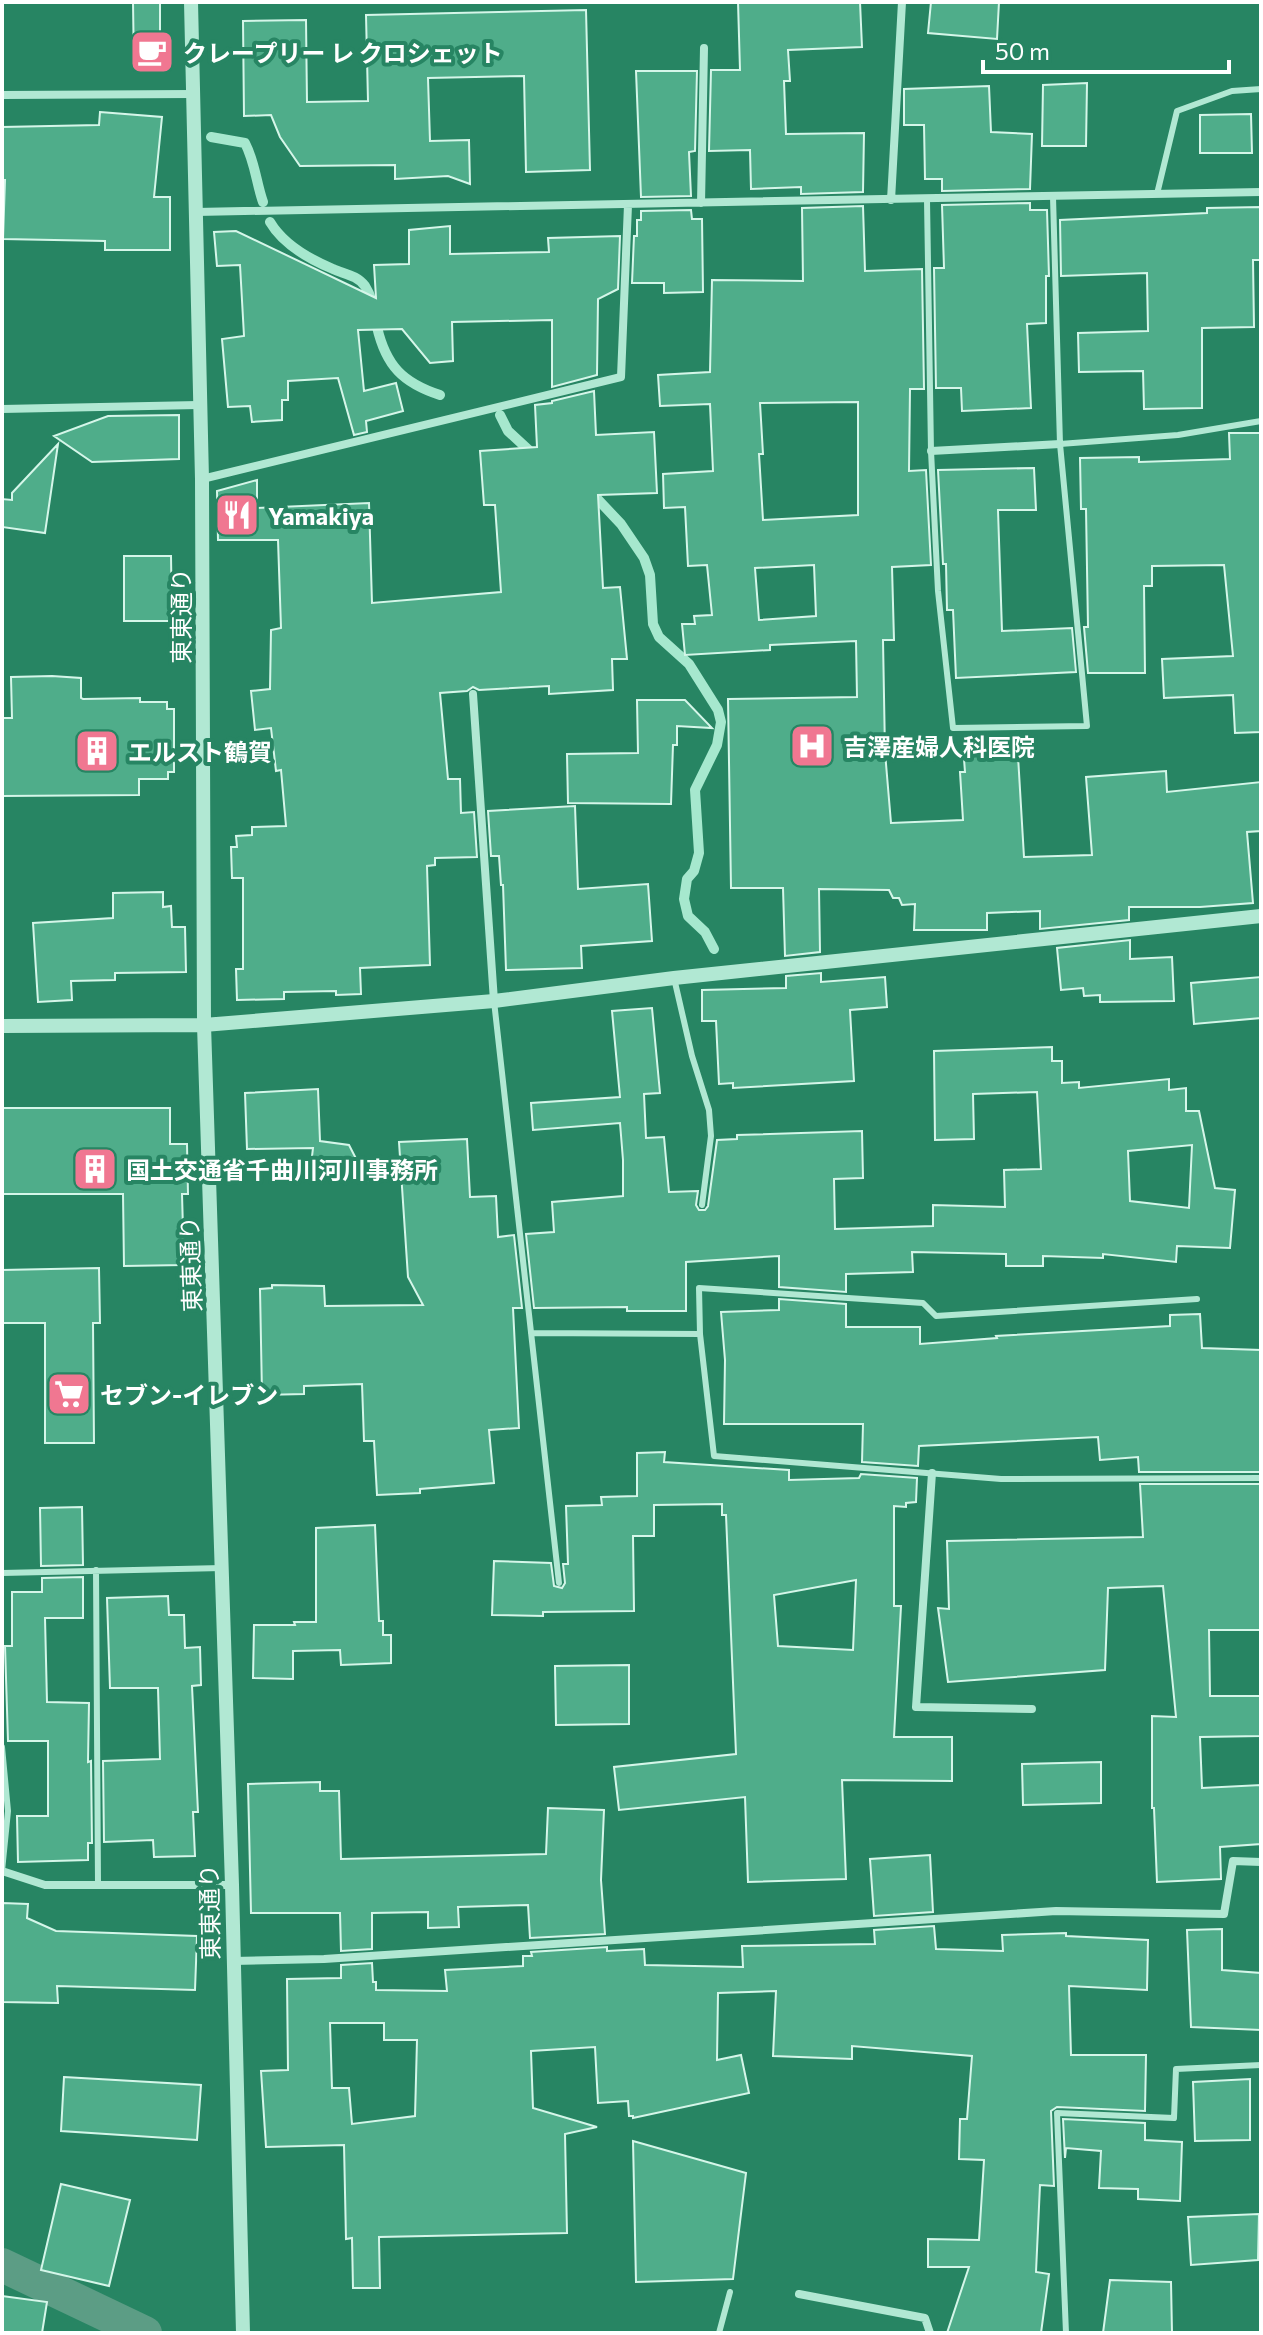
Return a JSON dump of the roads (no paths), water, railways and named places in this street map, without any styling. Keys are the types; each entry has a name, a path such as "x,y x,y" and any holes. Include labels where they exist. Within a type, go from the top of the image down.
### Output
{"street":[{"name":"東東通り","path":"191,2 202,479 204,1025 243,2333"},
{"path":"891,200 902,2"},
{"path":"701,203 704,48"},
{"path":"2,95 193,94"},
{"path":"196,212 1261,192"},
{"path":"202,479 621,377 628,205"},
{"path":"2,409 198,405"},
{"path":"931,451 1060,444"},
{"path":"473,694 494,1001"},
{"path":"2,1026 204,1025 494,1001 674,978 1261,916"},
{"path":"932,1473 916,1707 1032,1709"},
{"path":"232,1962 324,1959 1056,1911 1224,1914 1233,1861 1261,1862"},
{"path":"2,1871 45,1885 232,1885"},
{"path":"799,2294 925,2318 930,2333"}],"lane":[{"path":"1157,194 1177,111 1232,91 1261,89"},
{"path":"927,200 931,451 938,591 953,728 1087,726 1060,444 1053,197"},
{"path":"1060,444 1178,435 1261,421"},
{"path":"674,978 692,1056 709,1110 711,1136 702,1205"},
{"path":"494,1001 559,1583"},
{"path":"1197,1299 936,1316 923,1303 699,1288 700,1334 714,1456 1001,1479 1261,1478"},
{"path":"531,1333 700,1334"},
{"path":"2,1573 222,1568"},
{"path":"96,1570 98,1884"},
{"path":"2,1747 8,1811 2,1871"},
{"path":"1066,2333 1057,2113 1174,2118 1176,2069 1261,2065"},
{"path":"719,2333 730,2292"}],"waterway":[{"path":"211,137 245,143 263,202"},
{"path":"270,222 297,250 362,282 370,296 381,341 391,362 416,385 440,395"},
{"path":"500,415 508,431 534,455"},
{"path":"588,489 621,524 644,558 650,575 653,624 659,637 689,664 718,710 721,722 717,745 695,790 699,853 694,871 687,879 684,899 688,916 705,932 714,949"},
{"path":"2,2265 145,2333"}],"place":[{"name":"クレープリー レ クロシェット","path":"152,52"},
{"name":"Yamakiya","path":"237,515"},
{"name":"吉澤産婦人科医院","path":"812,746"},
{"name":"エルスト鶴賀","path":"97,751"},
{"name":"国土交通省千曲川河川事務所","path":"95,1169"},
{"name":"セブン-イレブン","path":"69,1394"}]}
